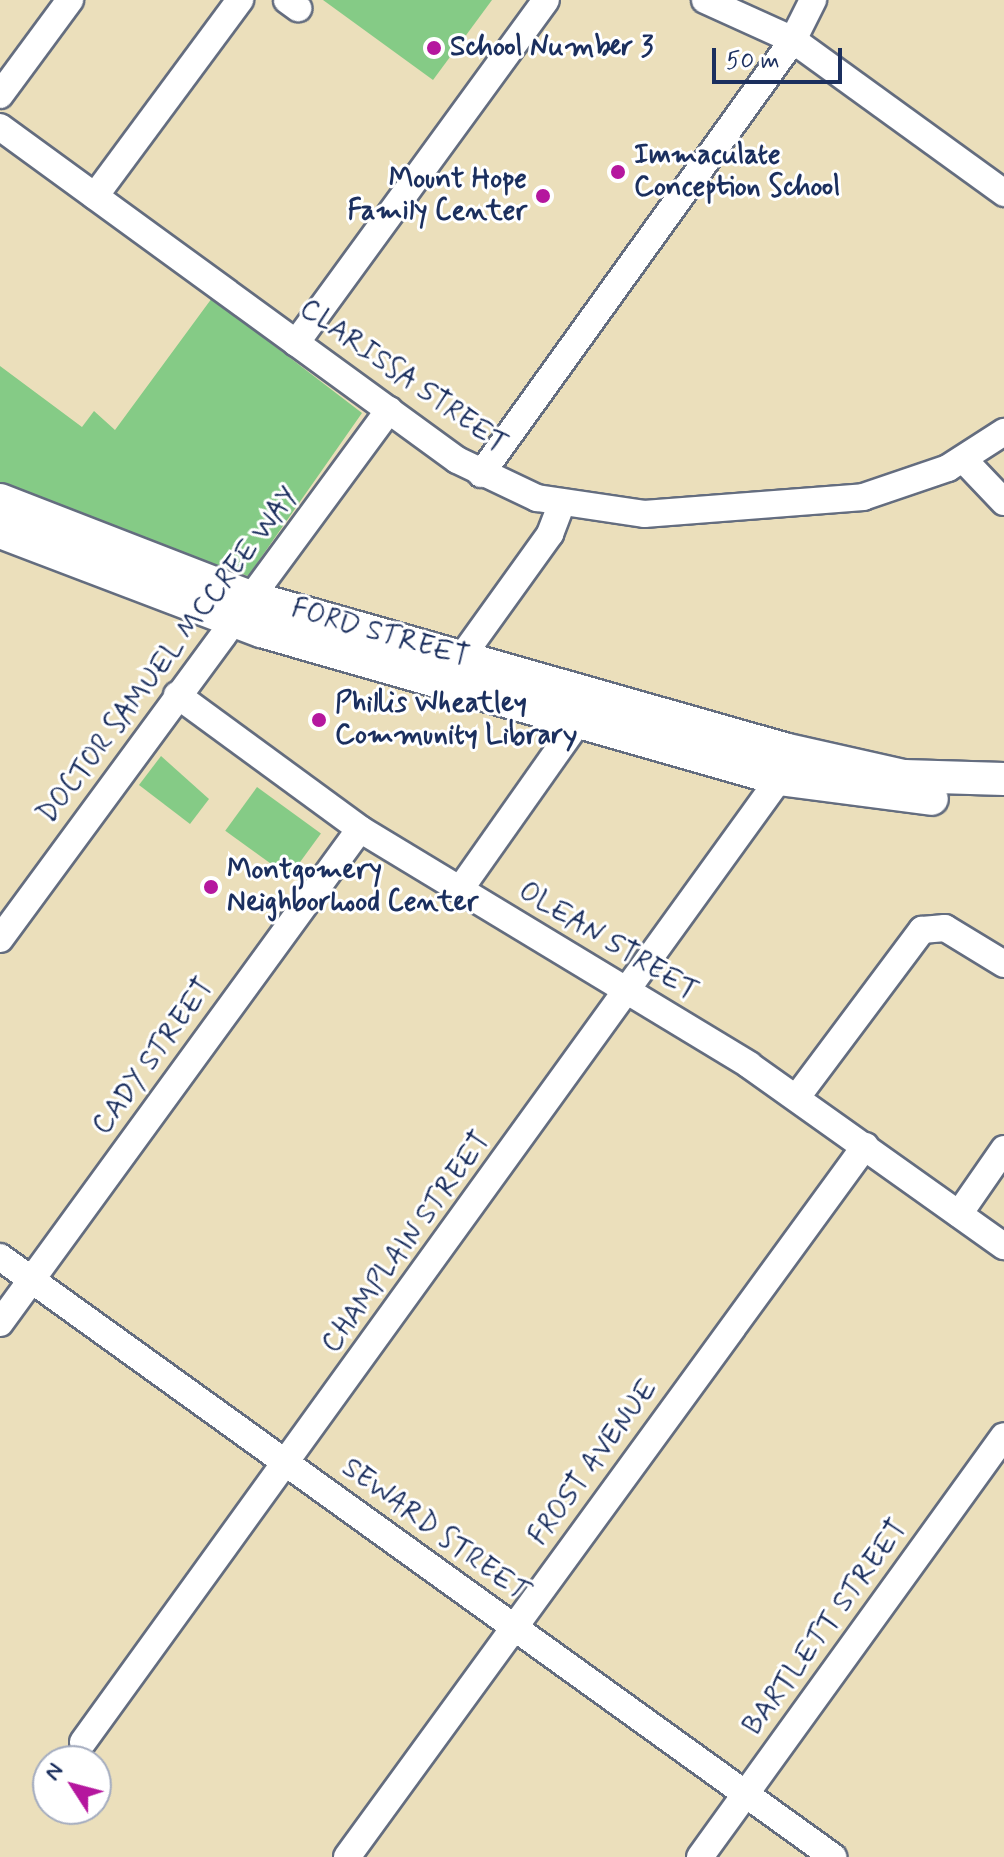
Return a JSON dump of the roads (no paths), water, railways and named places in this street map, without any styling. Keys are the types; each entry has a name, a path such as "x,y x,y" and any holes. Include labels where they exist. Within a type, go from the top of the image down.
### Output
{"main road":[{"name":"FORD STREET","path":"0,500 253,598 847,766 924,778 1004,779"},
{"name":"FORD STREET","path":"0,532 234,624 779,779 857,794 1004,798"}],"street":[{"path":"0,95 70,0"},
{"path":"95,196 240,0"},
{"path":"296,343 546,0"},
{"path":"705,0 793,40 1004,193"},
{"path":"481,474 793,40 813,0"},
{"name":"CLARISSA STREET","path":"0,127 481,474 561,505 644,514 863,497 964,460 1004,432"},
{"name":"DOCTOR SAMUEL MCCREE WAY","path":"0,939 389,410"},
{"path":"964,460 1004,502"},
{"path":"461,658 550,534 561,505"},
{"name":"OLEAN STREET","path":"177,695 360,829 461,888 797,1097 1004,1246"},
{"path":"461,888 578,722"},
{"name":"CHAMPLAIN STREET","path":"83,1742 629,992 779,779"},
{"name":"CADY STREET","path":"0,1323 360,829"},
{"path":"797,1097 922,930 945,928 1004,964"},
{"name":"FROST AVENUE","path":"347,1857 865,1146"},
{"path":"959,1214 1004,1149"},
{"name":"SEWARD STREET","path":"0,1257 833,1857"},
{"name":"BARTLETT STREET","path":"700,1857 1004,1436"}],"place":[{"name":"School Number 3","path":"434,48"},
{"name":"Immaculate Conception School","path":"618,172"},
{"name":"Mount Hope Family Center","path":"543,196"},
{"name":"Phillis Wheatley Community Library","path":"319,720"},
{"name":"Montgomery Neighborhood Center","path":"211,887"}]}
